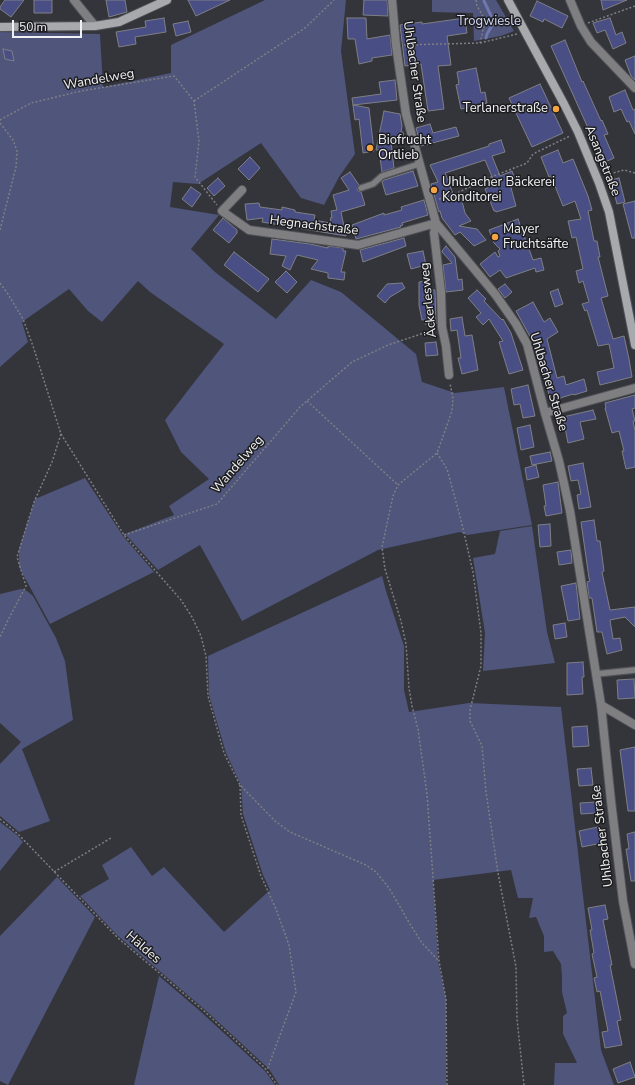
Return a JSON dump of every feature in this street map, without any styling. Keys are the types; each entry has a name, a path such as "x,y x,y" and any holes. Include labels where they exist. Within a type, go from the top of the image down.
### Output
{"street":[{"path":"74,0 95,26"},
{"path":"0,27 95,26 119,22 167,0"},
{"name":"Uhlbacher Straße","path":"392,0 396,45 406,114 436,223 495,294 516,324 527,344 544,413 559,461 570,511 601,705 610,800 624,901 635,964"},
{"name":"Asangstraße","path":"508,0 578,132 597,178 609,212 635,345"},
{"path":"570,0 581,26 591,42 635,88"},
{"path":"222,211 242,190"},
{"name":"Hegnachstraße","path":"222,211 249,230 358,246 436,223"},
{"name":"Äckerlesweg","path":"436,223 434,233 441,292 442,327 449,375"},
{"path":"544,413 635,388"},
{"path":"601,705 635,725"}],"lane":[{"path":"361,188 373,184 382,176 419,164"},
{"path":"596,674 635,670"}],"path":[{"path":"222,211 195,177 200,141 194,101 305,28 334,0"},
{"path":"476,0 477,6 485,22 480,43"},
{"path":"581,26 635,6"},
{"path":"396,45 480,43 525,32"},
{"name":"Wandelweg","path":"0,122 31,102 81,91 174,76 194,101"},
{"path":"0,122 13,140 18,151 16,167 0,230"},
{"path":"431,202 454,194 486,179 527,163 533,154 578,132"},
{"path":"597,178 624,170 635,173"},
{"path":"0,283 23,319 61,434 124,535 181,600 201,636 206,656 208,696 224,753 240,785 275,821 290,832 366,864 376,872 389,888 422,943 439,961"},
{"name":"Wandelweg","path":"124,535 217,504 300,407 352,362 388,345 442,327"},
{"path":"448,1085 446,999 439,961 428,802 418,729 409,688 406,644 401,621 385,569 382,547 393,496 398,485 437,453 452,411 453,399 449,375"},
{"path":"307,401 398,485"},
{"path":"0,638 26,586 17,557 34,502 52,462 61,434"},
{"path":"437,453 447,469 461,520 472,572 481,633 481,666 470,710 470,722 482,746 486,792 498,873 516,967 517,1020 524,1085"},
{"path":"240,785 241,815 261,876 276,909 289,945 296,992 267,1070"},
{"name":"Häldes","path":"0,819 18,834 118,938 202,1010 267,1070 277,1085"},
{"path":"54,872 111,838"}],"green space":[{"path":"265,0 346,0 341,51 355,154 339,177 324,205 301,198 261,143 198,184 173,182 170,207 219,215 191,249 215,272 276,319 311,280 341,292 416,354 422,382 455,393 504,387 532,525 467,535 460,532 378,550 242,621 200,545 158,570 125,534 174,515 169,506 209,479 181,452 165,420 224,344 150,292 138,281 102,322 88,311 69,289 22,322 28,342 0,367 0,32 100,34 103,87 171,73 171,45"},
{"name":"Trogwiesle","path":"432,0 496,0 514,31 501,36 474,41 473,13 432,12"},
{"path":"85,478 123,536 154,572 50,624 19,567 19,549 35,499"},
{"path":"532,526 547,632 555,663 483,671 485,633 473,558 495,554 500,531"},
{"path":"382,576 404,646 404,690 409,712 469,703 561,707 601,1050 614,1085 554,1085 555,1063 577,1063 563,1034 563,1016 567,1013 562,992 561,964 553,951 544,952 544,936 536,917 529,918 533,898 518,898 511,870 433,880 438,961 446,999 446,1085 279,1085 269,1069 203,1008 117,935 80,896 109,879 102,865 131,847 152,876 164,867 224,932 270,890 263,875 243,814 241,785 226,753 209,695 208,656"},
{"path":"21,589 27,591 33,596 56,638 65,661 73,720 22,749 50,821 19,832 0,816 0,764 21,742 0,723 0,594"},
{"path":"0,822 17,835 23,842 0,871"},
{"path":"57,877 95,917 8,1085 0,1081 0,936"},
{"path":"159,976 200,1011 265,1071 275,1085 134,1085"}],"building":[{"path":"5,0 24,0 11,17 0,9"},
{"path":"34,0 52,0 52,13 34,13"},
{"path":"106,0 125,0 127,12 109,17"},
{"path":"188,0 230,0 196,16"},
{"path":"364,0 387,0 388,16 363,15"},
{"path":"601,0 627,0 603,10"},
{"path":"537,1 568,16 562,28 544,19 543,22 530,16"},
{"path":"164,18 166,32 135,37 136,44 119,47 116,32 146,27 145,21"},
{"path":"347,18 366,18 367,39 390,35 392,55 372,58 372,61 359,64 355,39 348,39"},
{"path":"465,18 467,33 447,36 451,65 438,66 444,109 428,111 421,64 405,66 400,25 422,22 422,24"},
{"path":"610,18 616,35 622,32 626,43 613,49 605,30 597,33 593,23"},
{"path":"188,21 191,32 176,36 173,24"},
{"path":"565,40 582,82 583,81 608,134 604,135 614,158 603,163 551,46"},
{"path":"3,49 12,51 14,61 5,59"},
{"path":"635,56 635,80 631,76 625,60"},
{"path":"476,68 481,93 485,92 487,103 461,109 456,85 459,84 457,72"},
{"path":"395,80 397,100 353,105 369,108 374,151 363,153 359,119 355,120 352,98 381,94 379,82"},
{"path":"540,84 563,133 532,147 509,98"},
{"path":"625,90 633,110 635,109 635,134 621,109 614,112 609,97"},
{"path":"384,111 400,114 402,126 401,132 403,132 404,140 391,142 394,168 382,172 379,150 376,150"},
{"path":"430,124 433,133 456,127 459,136 421,146 416,128"},
{"path":"501,140 505,152 492,156 500,176 512,171 516,182 510,184 516,206 496,212 494,211 485,189 491,186 489,180 493,179 485,160 445,173 455,199 461,197 465,213 471,221 459,226 477,229 486,240 474,246 460,232 455,235 442,218 431,184 438,182 430,165 489,146 489,144"},
{"path":"558,150 563,163 573,159 588,196 592,210 588,211 594,241 597,241 600,257 598,257 608,296 601,298 613,339 624,336 632,377 600,385 597,372 614,368 609,344 598,346 587,310 585,311 582,304 589,302 583,281 579,283 576,271 583,269 576,237 572,238 568,221 581,219 575,201 563,206 551,176 549,177 541,157"},
{"path":"250,157 260,168 249,180 238,169"},
{"path":"413,171 418,186 386,195 382,182 384,180"},
{"path":"350,172 359,185 357,189 361,192 365,205 341,212 346,236 262,222 263,218 247,220 245,204 259,203 260,207 282,210 282,207 295,210 295,212 315,215 314,220 330,223 331,217 332,218 331,211 337,210 333,195 349,190 341,178"},
{"path":"218,178 225,186 214,196 207,188"},
{"path":"619,178 625,202 617,204 611,180"},
{"path":"191,187 201,194 192,207 182,199"},
{"path":"424,200 428,215 402,223 403,225 400,226 401,227 356,239 352,225 384,213 384,215 402,210 401,207"},
{"path":"635,201 635,238 632,238 623,204"},
{"path":"223,218 237,230 237,233 229,243 213,230"},
{"path":"518,219 533,260 541,258 544,270 536,272 535,268 506,278 500,270 490,277 480,264 495,252 498,257 500,256 498,251 500,249 494,243 489,230"},
{"path":"404,238 406,246 363,262 360,250"},
{"path":"272,239 328,248 328,246 343,248 343,251 346,251 341,272 345,272 344,280 328,278 328,273 311,269 318,260 297,255 290,270 282,266 286,256 270,254"},
{"path":"446,246 455,257 458,280 462,279 463,290 446,292 443,265 452,263 442,252"},
{"path":"423,251 426,265 411,269 407,254"},
{"path":"234,252 269,279 258,292 224,265"},
{"path":"286,271 297,282 287,293 275,282"},
{"path":"426,281 426,290 435,290 436,324 425,324 425,320 422,320 419,305 419,282"},
{"path":"402,283 405,288 390,297 385,303 377,296 387,284"},
{"path":"505,284 512,292 505,298 498,289"},
{"path":"558,289 563,304 555,307 550,292"},
{"path":"477,290 486,299 484,301 502,320 503,319 511,333 523,370 509,374 499,342 503,341 489,319 483,325 476,317 481,313 468,298"},
{"path":"533,302 544,322 550,318 558,332 547,339 557,378 564,376 566,385 584,379 587,391 551,401 536,352 538,351 516,311"},
{"path":"462,317 465,336 472,335 478,370 462,374 458,358 461,358 457,330 451,331 450,319"},
{"path":"436,342 438,355 426,356 425,343"},
{"path":"528,385 535,416 523,418 520,404 514,405 511,389"},
{"path":"635,395 635,408 632,409 635,421 633,421 635,431 635,467 626,469 622,451 624,451 619,431 612,433 605,403"},
{"path":"593,410 596,419 580,422 584,439 568,443 563,417"},
{"path":"530,425 534,447 521,450 517,428"},
{"path":"550,452 552,461 532,465 530,456"},
{"path":"583,463 591,507 579,509 577,495 581,494 578,480 571,481 568,466"},
{"path":"536,465 539,477 527,480 525,468"},
{"path":"558,482 562,513 546,516 543,485"},
{"path":"594,520 597,541 600,541 604,571 602,572 610,610 635,607 635,627 625,617 610,620 613,639 620,638 622,650 607,654 602,632 597,632 592,598 589,598 587,582 590,581 581,522"},
{"path":"550,524 551,546 540,547 538,525"},
{"path":"571,550 572,563 559,565 557,552"},
{"path":"576,583 580,619 568,621 561,586"},
{"path":"565,623 567,637 555,639 553,625"},
{"path":"583,662 583,694 567,695 567,663"},
{"path":"634,679 635,698 618,699 617,680"},
{"path":"587,726 589,746 573,747 572,727"},
{"path":"635,747 635,811 628,811 620,750"},
{"path":"591,768 593,785 579,786 577,769"},
{"path":"596,802 596,813 581,814 580,803"},
{"path":"598,827 602,843 582,847 579,831"},
{"path":"635,832 635,881 631,881 626,849 629,849 627,834"},
{"path":"605,905 608,919 603,920 621,1020 617,1021 622,1045 605,1048 602,1032 608,1031 600,991 597,992 594,978 597,977 592,954 594,953 590,930 592,930 588,908"},
{"path":"630,1062 635,1077 618,1083 613,1069"}],"waterway":[{"path":"484,1 494,22 486,38"}],"place":[{"name":"Terlanerstraße","path":"556,109"},
{"name":"Biofrucht Ortlieb","path":"370,148"},
{"name":"Uhlbacher Bäckerei Konditorei","path":"434,190"},
{"name":"Mayer Fruchtsäfte","path":"495,237"}]}
